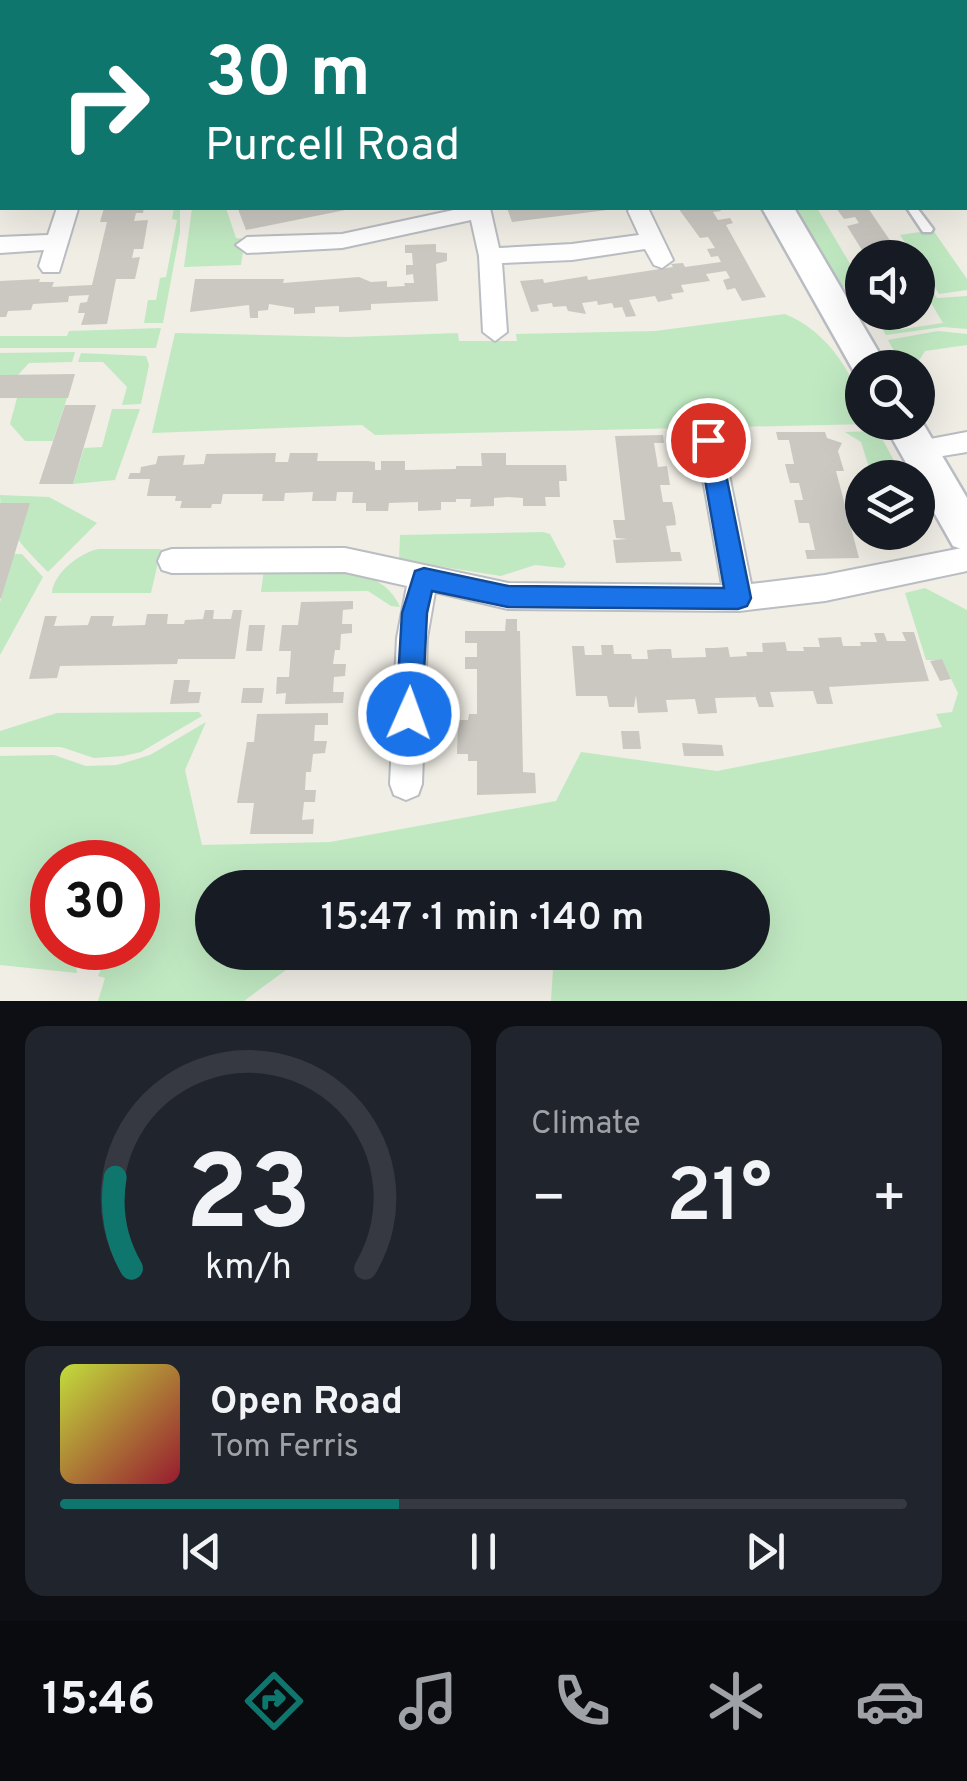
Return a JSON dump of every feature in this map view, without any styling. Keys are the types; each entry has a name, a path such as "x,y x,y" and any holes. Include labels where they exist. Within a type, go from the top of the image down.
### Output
{"street":[{"path":"51,266 67,210"},
{"path":"246,246 342,241 480,210 490,256 495,332"},
{"path":"779,210 860,350"},
{"path":"490,256 658,250 639,211"},
{"path":"0,245 58,242"},
{"path":"935,439 967,442"},
{"path":"708,440 738,598"},
{"path":"912,440 967,534"},
{"path":"172,561 345,560 508,596 738,598 825,588 967,559"},
{"path":"406,784 412,638 424,578"}],"lane":[{"path":"913,210 926,230"}],"green space":[{"path":"174,210 180,210 180,232 163,323 144,323 148,300 156,300 160,278 166,277 177,220 172,219"},
{"path":"192,210 227,210 236,238 245,239 241,265 184,267"},
{"path":"795,210 818,210 845,255 845,287"},
{"path":"933,230 967,279 967,290 939,294 935,288 935,240 903,240 900,235"},
{"path":"935,295 967,296 967,329 935,328 935,324 943,323 935,310"},
{"path":"785,314 800,321 827,344 845,368 845,425 375,435 362,425 152,433 175,333 348,337 458,333 459,341 517,341 516,334 655,331"},
{"path":"161,328 156,348 0,348 0,336 67,336 69,331"},
{"path":"883,330 922,330 886,335"},
{"path":"938,331 967,334 967,345 932,350 894,350 888,340"},
{"path":"75,352 72,362 29,363 18,375 0,375 0,353"},
{"path":"81,353 146,356 149,365 141,404 122,405 127,387 103,362 78,362"},
{"path":"17,398 67,398 53,441 25,441 10,424"},
{"path":"112,409 140,409 115,480 73,484 84,448 102,447"},
{"path":"858,440 883,440 894,460 867,460"},
{"path":"0,495 49,497 97,523 48,572 10,527"},
{"path":"550,534 566,564 563,568 535,565 501,576 399,560 400,535"},
{"path":"98,549 161,549 151,593 52,593 68,565"},
{"path":"14,554 22,554 43,577 0,655 0,602"},
{"path":"264,569 341,570 360,574 390,592 400,607 391,606 368,591 261,592"},
{"path":"925,588 967,610 967,1001 551,1001 553,970 770,970 770,870 195,870 195,970 286,970 244,1001 98,1001 105,978 98,976 101,970 160,970 160,840 30,840 30,968 0,965 0,756 54,755 86,766 117,765 150,755 206,722 185,770 202,845 330,842 556,801 581,752 717,771 942,727 936,714 952,712 958,693 942,660 926,660 905,593"},
{"path":"199,712 202,716 141,752 123,756 94,758 61,747 0,747 0,731 57,713"}],"building":[{"path":"103,210 144,210 136,213 134,221 148,220 143,249 134,249 132,258 140,257 135,279 116,279 107,324 81,325 85,313 78,313 80,303 87,302 89,295 69,296 68,302 33,304 31,310 8,311 6,317 0,317 0,281 40,279 39,282 54,282 52,287 92,285 107,222 100,222"},
{"path":"238,210 345,210 246,230"},
{"path":"508,210 607,210 512,222"},
{"path":"679,210 720,210 713,212 718,220 730,218 733,223 726,225 766,297 742,301 735,288 727,290 723,280 730,278 726,271 706,274 710,281 681,285 684,292 671,294 673,299 658,302 655,296 629,300 636,316 626,317 622,307 614,308 612,303 598,305 597,301 582,303 586,314 568,311 566,306 553,307 552,303 537,305 539,311 531,312 520,281 543,279 544,283 587,276 588,280 673,267 671,264 683,263 685,267 721,262 718,256 711,257 707,249 715,248 708,237 700,238"},
{"path":"837,210 869,210 890,240 856,240 847,226 859,223 855,217 844,219"},
{"path":"436,244 436,252 447,253 447,261 436,264 438,301 371,304 371,310 339,312 339,306 315,307 315,313 294,314 294,308 269,304 268,310 258,311 258,318 250,318 249,305 190,312 195,279 284,279 283,283 359,277 371,282 387,281 387,287 405,286 404,283 414,283 413,274 406,275 406,265 413,265 412,253 405,253 405,245"},
{"path":"75,374 68,398 0,398 0,375"},
{"path":"65,405 96,405 73,484 39,484"},
{"path":"776,432 825,432 827,438 842,443 838,451 844,471 836,471 845,505 845,550 857,550 859,558 807,559 805,550 815,550 809,523 799,523 794,500 803,500 799,483 790,483 785,464 794,464 789,440 778,440"},
{"path":"663,435 664,443 654,443 658,467 667,466 670,485 660,485 663,502 672,502 676,525 666,526 671,552 680,552 682,561 616,563 613,540 628,539 616,538 613,520 625,520 615,436"},
{"path":"276,453 275,462 288,462 290,453 318,453 317,461 375,462 375,470 381,470 381,461 405,461 405,470 482,466 481,453 506,453 506,465 566,465 567,481 559,481 560,497 545,497 546,506 523,506 523,498 508,497 494,498 494,506 470,507 471,499 456,499 441,502 441,510 418,511 418,502 389,503 388,511 366,511 366,503 352,503 353,492 337,492 336,501 312,501 313,492 285,493 284,501 262,501 263,494 223,494 221,504 212,504 211,508 180,508 182,501 175,501 176,496 147,496 150,479 128,479 130,473 140,473 141,467 156,464 158,456 185,455 183,465 204,464 206,454"},
{"path":"0,503 30,503 1,599 0,598"},
{"path":"353,601 353,609 343,610 342,624 352,624 352,633 341,634 340,650 335,650 333,664 346,664 345,676 334,677 333,692 344,692 343,703 285,704 286,693 276,694 277,677 289,677 291,651 279,651 282,625 298,625 301,602"},
{"path":"205,610 214,610 213,619 231,619 233,610 242,610 235,659 60,666 57,678 29,679 45,616 57,616 54,626 88,625 91,616 114,616 112,626 145,625 147,614 168,614 167,624 184,624 185,620 203,619"},
{"path":"506,619 517,619 520,631 523,772 535,773 536,793 477,795 477,761 468,761 468,754 457,754 458,720 468,720 469,714 477,714 477,669 465,669 465,657 477,657 477,643 465,643 465,631 505,631"},
{"path":"249,625 265,625 262,651 246,651"},
{"path":"902,632 914,632 929,681 829,687 833,704 817,704 813,691 770,692 774,707 759,707 754,693 755,697 715,698 717,713 698,714 695,699 666,700 668,712 638,713 636,695 634,707 609,707 607,696 576,696 572,646 584,646 585,655 602,655 601,645 613,645 614,654 631,654 632,659 648,659 647,650 659,649 671,649 672,658 706,657 705,648 728,647 730,657 763,652 762,643 785,642 787,651 804,651 803,647 820,647 818,638 841,637 843,646 861,646 860,642 877,642 874,633 884,633 887,641 906,641"},
{"path":"942,659 951,679 940,681 930,661"},
{"path":"174,680 190,680 188,692 201,692 199,703 170,704"},
{"path":"243,688 264,688 262,703 241,703"},
{"path":"328,713 328,725 315,725 314,741 327,741 325,753 313,754 311,772 306,772 305,790 316,790 315,802 304,802 302,820 314,819 313,834 250,834 254,803 237,803 247,742 254,742 257,714"},
{"path":"621,731 639,731 641,749 623,749"},
{"path":"682,743 722,745 724,756 684,756"}],"route":[{"path":"409,714 414,613 424,578 508,596 738,598 708,440"}]}
